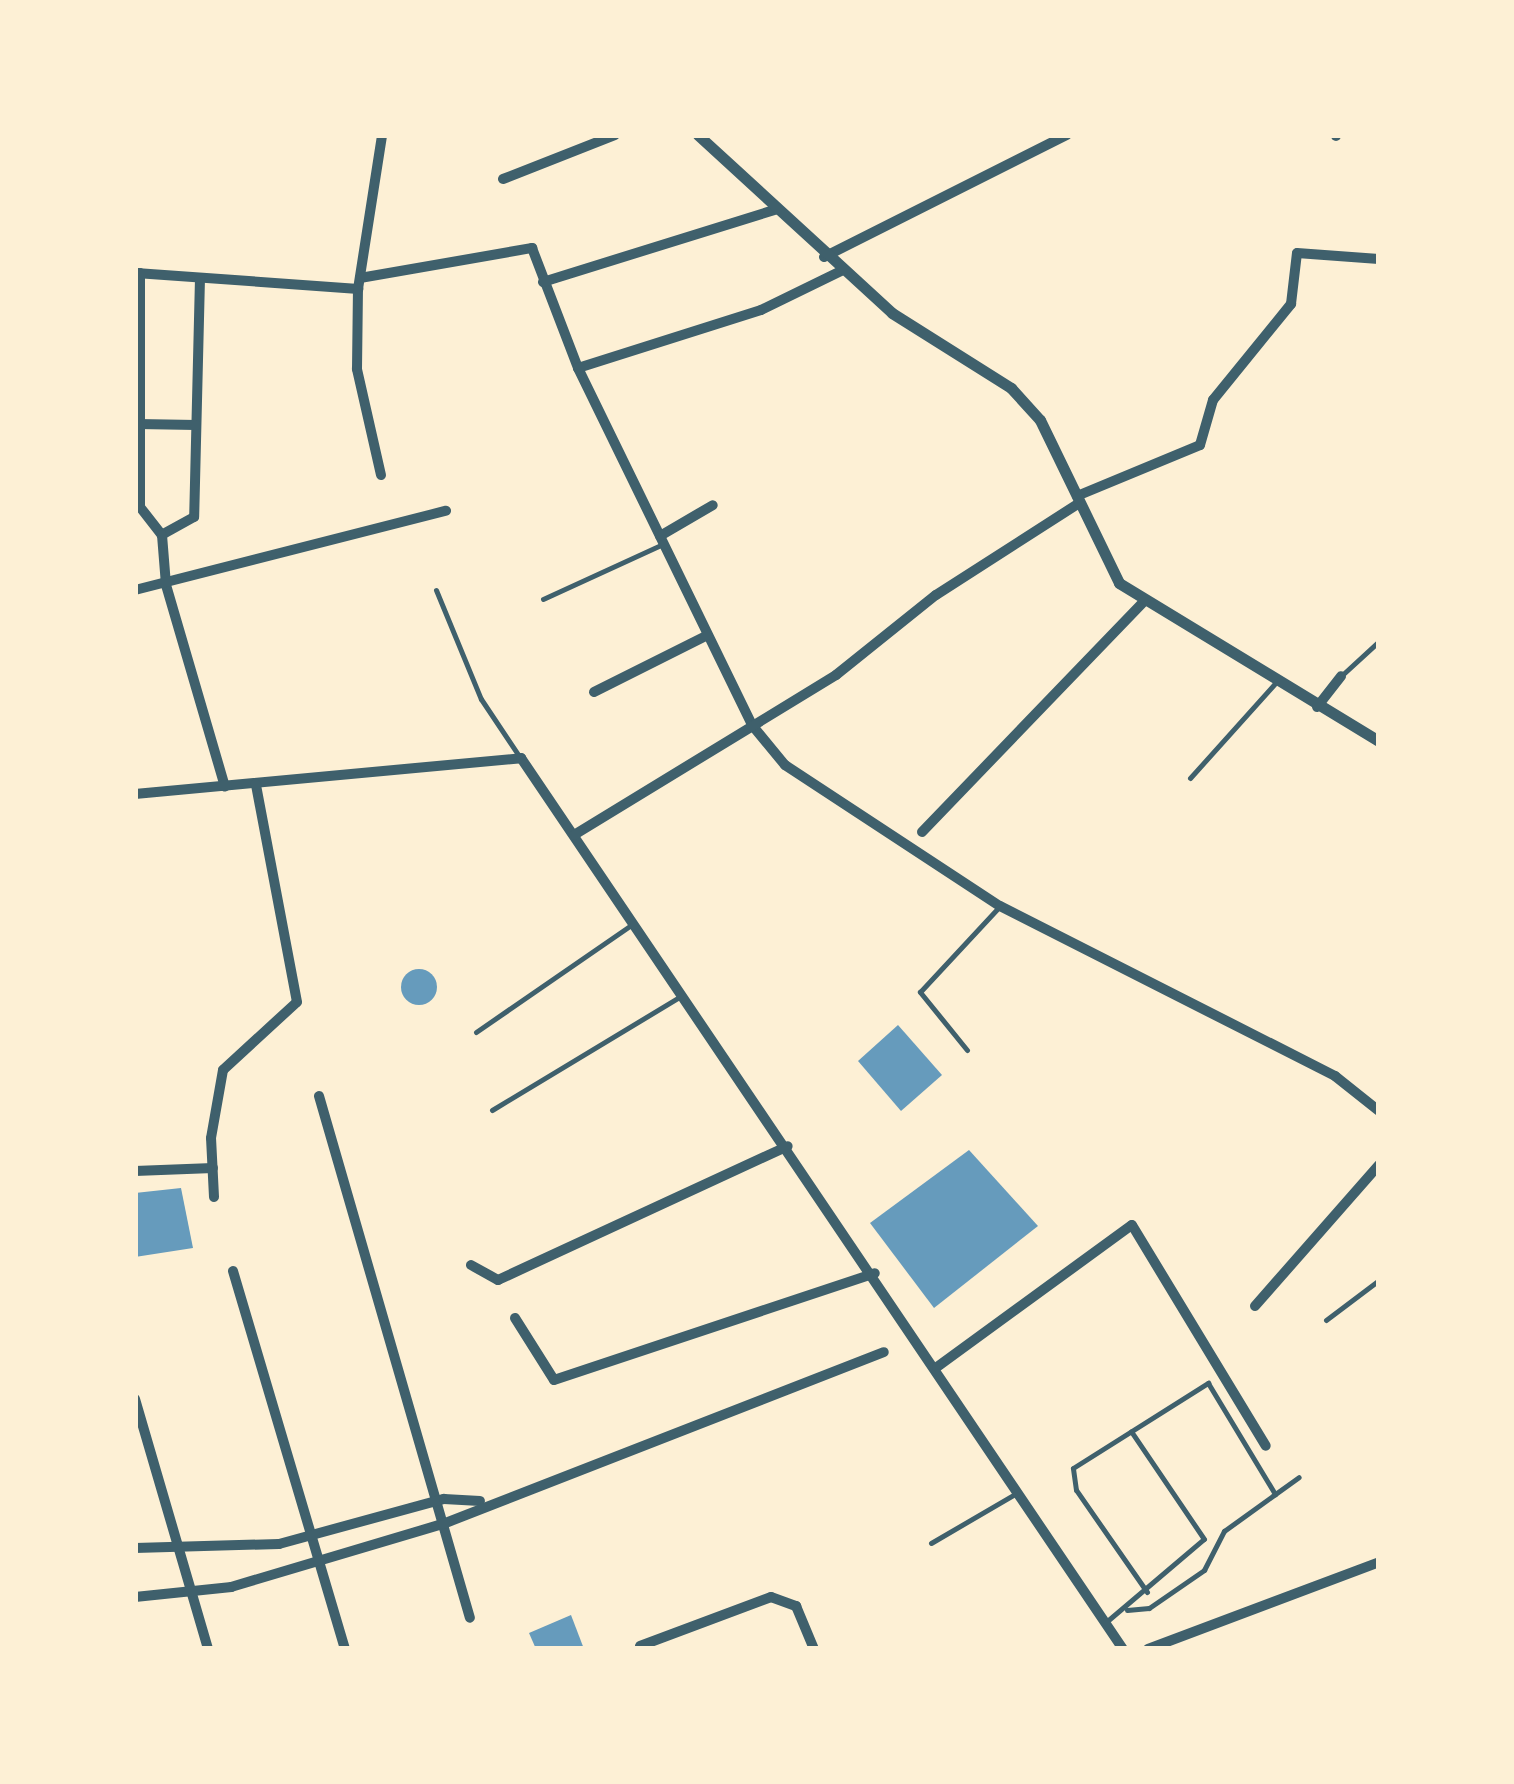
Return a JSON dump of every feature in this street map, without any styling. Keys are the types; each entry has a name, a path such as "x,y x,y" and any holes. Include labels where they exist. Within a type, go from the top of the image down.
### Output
{"street":[{"path":"381,475 357,370 359,284 382,135"},
{"path":"503,179 614,135"},
{"path":"698,135 841,272 1012,388 1040,420 1118,584 1379,742"},
{"path":"823,257 1061,136"},
{"path":"543,282 777,209"},
{"path":"225,787 166,585 162,535 140,507 138,273 359,284 528,245 578,368 752,725 828,801 1000,906 1335,1076 1379,1111"},
{"path":"574,836 752,725 1077,500 1200,445 1213,400 1291,304 1297,253 1379,258"},
{"path":"578,368 761,310 841,272"},
{"path":"162,535 194,517 200,278"},
{"path":"138,424 196,425"},
{"path":"662,540 713,505"},
{"path":"135,590 446,511"},
{"path":"922,832 1144,601"},
{"path":"594,692 708,635"},
{"path":"1318,707 1341,676"},
{"path":"135,794 521,758 631,924 876,1273 1124,1649"},
{"path":"214,1197 212,1168 229,1058 298,1002 256,784"},
{"path":"319,1096 470,1618"},
{"path":"471,1265 498,1280 788,1146"},
{"path":"1255,1306 1379,1166"},
{"path":"135,1171 212,1168"},
{"path":"937,1367 1132,1225 1266,1446"},
{"path":"233,1272 344,1649"},
{"path":"515,1318 554,1380 876,1273"},
{"path":"135,1597 191,1592 319,1562 442,1524 481,1502 884,1352"},
{"path":"135,1399 208,1649"},
{"path":"135,1548 179,1551 311,1534 436,1501 481,1502"},
{"path":"1148,1649 1379,1562"},
{"path":"640,1646 771,1597 796,1606 814,1649"}],"lane":[{"path":"543,599 662,540"},
{"path":"436,590 481,699 521,758"},
{"path":"1341,676 1379,640"},
{"path":"1190,778 1276,682"},
{"path":"967,1050 920,992 1000,906"},
{"path":"476,1032 631,924"},
{"path":"492,1110 682,995"},
{"path":"1326,1320 1379,1280"},
{"path":"1147,1592 1068,1477 1131,1431 1208,1384 1276,1494"},
{"path":"1106,1622 1195,1554 1203,1527 1131,1431"},
{"path":"1124,1610 1148,1608 1204,1570 1224,1531 1299,1476"},
{"path":"931,1544 1018,1492"}],"water":[{"path":"419,969 432,974 437,987 432,1000 419,1005 406,1000 401,987 406,974"},
{"path":"898,1025 942,1075 901,1111 858,1061"},
{"path":"969,1150 1038,1226 934,1308 870,1223"},
{"path":"181,1188 193,1248 135,1257 135,1193"},
{"path":"571,1615 584,1649 536,1649 529,1633"}]}
